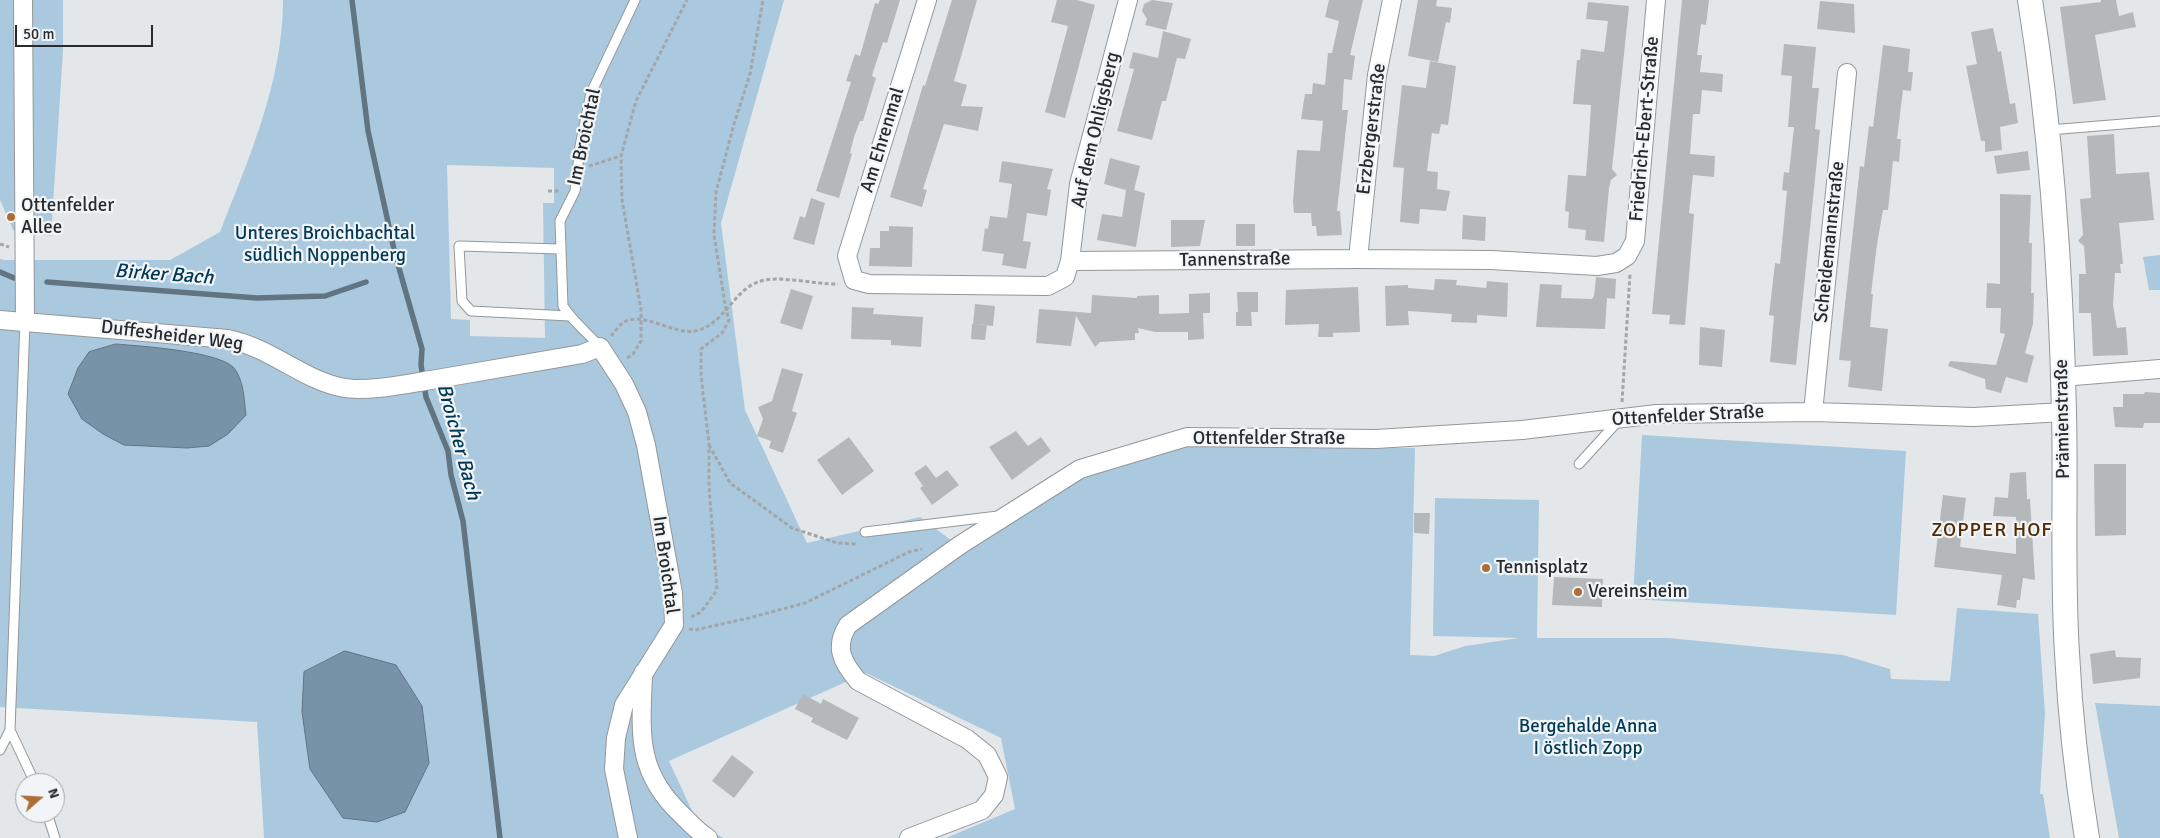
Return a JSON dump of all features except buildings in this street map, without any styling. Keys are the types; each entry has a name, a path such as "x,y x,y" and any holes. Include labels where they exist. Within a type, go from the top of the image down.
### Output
{"main road":[{"name":"Prämienstraße","path":"2030,0 2049,130 2059,260 2064,412 2067,652 2078,783 2087,838"}],"street":[{"path":"23,0 25,321"},
{"name":"Am Ehrenmal","path":"854,280 848,256 927,0"},
{"name":"Auf dem Ohligsberg","path":"1070,261 1079,184 1128,0"},
{"name":"Erzbergerstraße","path":"1358,259 1377,75 1392,0"},
{"name":"Friedrich-Ebert-Straße","path":"1626,256 1635,241 1656,0"},
{"name":"Scheidemannstraße","path":"1813,412 1847,73"},
{"name":"Tannenstraße","path":"1070,261 1491,260 1597,266 1616,263 1626,256"},
{"path":"854,280 870,284 1048,286 1065,277 1070,261"},
{"name":"Duffesheider Weg","path":"0,320 228,339 248,344 279,358 304,374 341,388 378,387 423,381 582,354 600,347"},
{"name":"Im Broichtal","path":"600,347 624,384 637,412 646,445 673,593 674,625 644,670 624,705 616,738 614,769 628,838"},
{"path":"2062,377 2160,369"},
{"name":"Ottenfelder Straße","path":"909,838 982,810 994,795 998,778 988,755 967,739 858,681 847,668 841,650 841,636 848,625 950,553 1080,469 1187,437 1376,439 1522,430 1657,414 1813,412 1974,416 2064,412"},
{"path":"644,670 644,758 653,781 666,801 708,838"}],"lane":[{"name":"Im Broichtal","path":"570,316 563,306 560,221 575,191 580,146 591,93 635,0"},
{"path":"2049,130 2160,121"},
{"path":"560,249 459,246 462,301 471,311 570,316 588,332 600,347"},
{"path":"0,750 10,730 25,321"},
{"path":"1579,464 1621,418"},
{"path":"865,532 1008,515"},
{"path":"10,730 30,773"},
{"path":"50,823 55,838"}],"path":[{"path":"613,365 633,354 641,341 641,320 622,200 621,156 636,101 687,0"},
{"path":"674,625 701,612 717,590 709,487 709,444 700,349 722,333 729,320 714,235 716,192 734,124 750,74 763,0"},
{"path":"586,167 621,156"},
{"path":"1621,418 1631,280 1626,256"},
{"path":"624,322 634,319 684,332 697,331 714,322 744,292 758,282 796,281 832,284 854,280"},
{"path":"709,444 730,483 792,528 837,543 856,544 865,532"},
{"path":"674,625 695,630 749,618 805,602 909,552 932,546 950,553"}],"green space":[{"path":"0,0 63,0 63,51 51,236 13,230 0,200"},
{"path":"283,0 784,0 721,223 745,410 807,543 920,517 967,552 1083,477 1189,446 1415,448 1410,655 1434,656 1465,646 1519,638 1433,636 1435,498 1539,500 1537,638 1668,638 1843,655 1890,669 1891,679 1950,681 1957,608 2038,614 2045,713 2040,794 2043,794 2050,838 946,838 1015,809 1001,738 866,673 669,761 699,826 724,838 264,838 257,722 0,707 0,259 170,260 220,232 262,119 271,89 281,30","holes":["447,165 554,168 554,203 543,203 545,338 470,336 470,320 451,319","138,346 187,353 209,446 187,448 140,446"]},
{"path":"2160,255 2160,290 2149,290 2143,257"},
{"path":"1642,435 1906,451 1896,615 1633,599"},
{"path":"2095,703 2160,706 2160,838 2119,838"}],"shaded area":[{"path":"116,344 195,353 224,362 233,367 237,372 243,390 246,415 228,434 209,446 187,448 124,445 103,434 82,419 68,394 78,368 89,352"},
{"path":"345,651 396,665 422,706 429,763 405,812 377,822 343,818 310,769 302,712 304,672"}],"waterway":[{"name":"Broicher Bach","path":"352,0 368,131 395,254 422,349 421,365 426,397 448,451 451,475 463,521 500,838"},
{"name":"Birker Bach","path":"0,272 14,278"},
{"name":"Birker Bach","path":"47,282 257,298 325,296 366,282"}],"place":[{"name":"Ottenfelder Allee","path":"11,217"},
{"name":"Tennisplatz","path":"1486,568"},
{"name":"Vereinsheim","path":"1578,592"}],"district":[{"name":"ZOPPER HOF","path":"1992,531"}],"park label":[{"name":"Unteres Broichbachtal südlich Noppenberg","path":"325,245"},
{"name":"Bergehalde Anna I östlich Zopp","path":"1588,738"}]}
